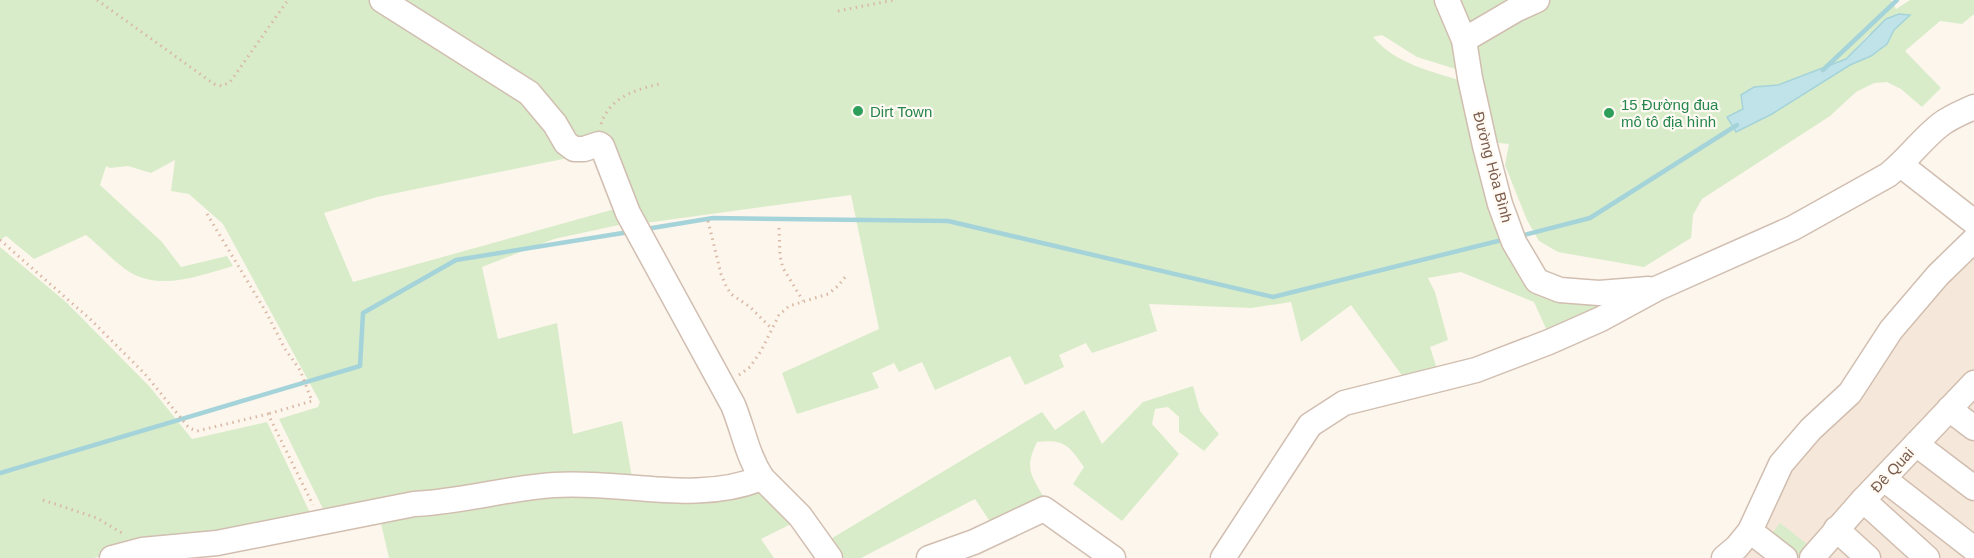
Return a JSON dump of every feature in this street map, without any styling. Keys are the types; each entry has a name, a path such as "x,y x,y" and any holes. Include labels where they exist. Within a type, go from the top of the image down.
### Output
{"street":[{"path":"382,0 529,93 555,124 566,143 574,149 584,149 599,144 602,146 633,222 741,425 754,465 762,478 800,516 830,558"},
{"name":"Đường Hòa Bình","path":"1448,0 1464,40 1482,135 1500,204 1514,242 1537,281 1560,290 1590,292 1658,288"},
{"path":"1464,40 1537,0"},
{"path":"1223,558 1310,424 1344,403 1476,370 1601,319 1658,288 1793,228 1888,175 1942,124 1974,107"},
{"path":"1901,165 1974,222"},
{"path":"1724,558 1750,531 1781,464 1811,429 1850,393 1891,330 1938,275 1974,240"},
{"name":"Đê Quai","path":"1812,558 1863,500 1974,383"},
{"path":"1949,409 1974,428"},
{"path":"1917,444 1974,488"},
{"path":"112,558 142,550 217,543 414,504 439,503 554,485 714,490 742,486 762,478"},
{"path":"1884,478 1974,549"},
{"path":"1863,500 1927,558"},
{"path":"929,558 974,542 1044,509 1113,558"},
{"path":"1836,530 1868,558"},
{"path":"1750,531 1785,558"}],"path":[{"path":"97,0 214,84 222,86 231,82 288,0"},
{"path":"838,12 894,0"},
{"path":"599,144 603,119 623,96 638,89 660,84"},
{"path":"0,240 90,319 145,374 189,428 197,431 312,401 300,370 285,349 266,312 207,214"},
{"path":"708,221 726,286 772,329"},
{"path":"779,228 783,268 803,301"},
{"path":"722,386 750,367 779,315 789,306 828,294 846,276"},
{"path":"268,414 321,523"},
{"path":"43,500 97,518 120,531 142,550"}],"shaded area":[{"path":"1974,240 1974,558 1724,558 1778,471"}],"green space":[{"path":"0,0 1891,0 1896,9 1910,0 1974,0 1974,14 1962,24 1940,21 1905,51 1941,88 1922,107 1901,89 1887,82 1874,83 1856,92 1830,116 1702,199 1693,215 1691,238 1644,267 1558,252 1539,241 1527,220 1505,165 1509,144 1490,142 1462,71 1417,57 1382,35 1373,37 1392,54 1404,60 1465,82 1526,283 1641,293 1549,335 1534,302 1461,272 1428,278 1435,292 1448,340 1430,347 1439,375 1406,381 1351,305 1301,342 1291,302 1251,308 1149,304 1157,331 1092,353 1086,343 1059,355 1064,367 1025,385 1010,356 935,390 922,362 899,372 894,363 872,373 879,388 797,414 782,373 879,329 851,195 638,224 607,150 377,197 324,213 353,282 622,207 628,223 554,239 482,267 498,339 557,323 573,434 622,421 633,483 327,517 279,419 318,407 320,402 223,224 189,194 171,191 175,160 151,173 128,166 110,168 106,166 100,185 162,242 181,267 227,256 233,266 196,277 158,281 133,274 86,235 34,259 6,236 0,240","holes":["1909,16 1894,30 1887,44 1871,56 1850,65 1772,114 1736,132 1743,109 1741,95 1754,87 1778,85 1846,59 1868,35"]},
{"path":"0,247 66,302 150,387 192,439 267,422 313,519 126,548 94,558 0,558"},
{"path":"1193,386 1200,411 1219,434 1204,451 1179,432 1179,417 1168,407 1155,409 1152,424 1179,454 1122,521 1073,484 1084,467 1070,449 1060,443 1046,441 1037,442 1030,465 1033,477 1044,498 993,526 975,499 861,558 841,558 829,540 1042,412 1055,430 1084,410 1102,444 1143,402"},
{"path":"760,485 793,523 761,539 774,558 389,558 380,519 480,500"},
{"path":"1780,523 1811,547 1802,558 1792,558 1768,539"}],"water":[{"path":"1899,14 1910,15 1894,30 1887,44 1871,56 1850,65 1772,114 1736,132 1727,117 1743,109 1741,95 1754,87 1778,85 1846,59 1886,19"}],"waterway":[{"path":"1823,70 1897,0"},
{"path":"1520,236 1590,218 1737,125"},
{"path":"646,229 713,218 948,221 1273,297 1506,239"},
{"path":"0,473 360,366 363,313 456,260 629,232"}],"place":[{"name":"Dirt Town","path":"858,111"},
{"name":"15 Đường đua mô tô địa hình","path":"1609,113"}]}
